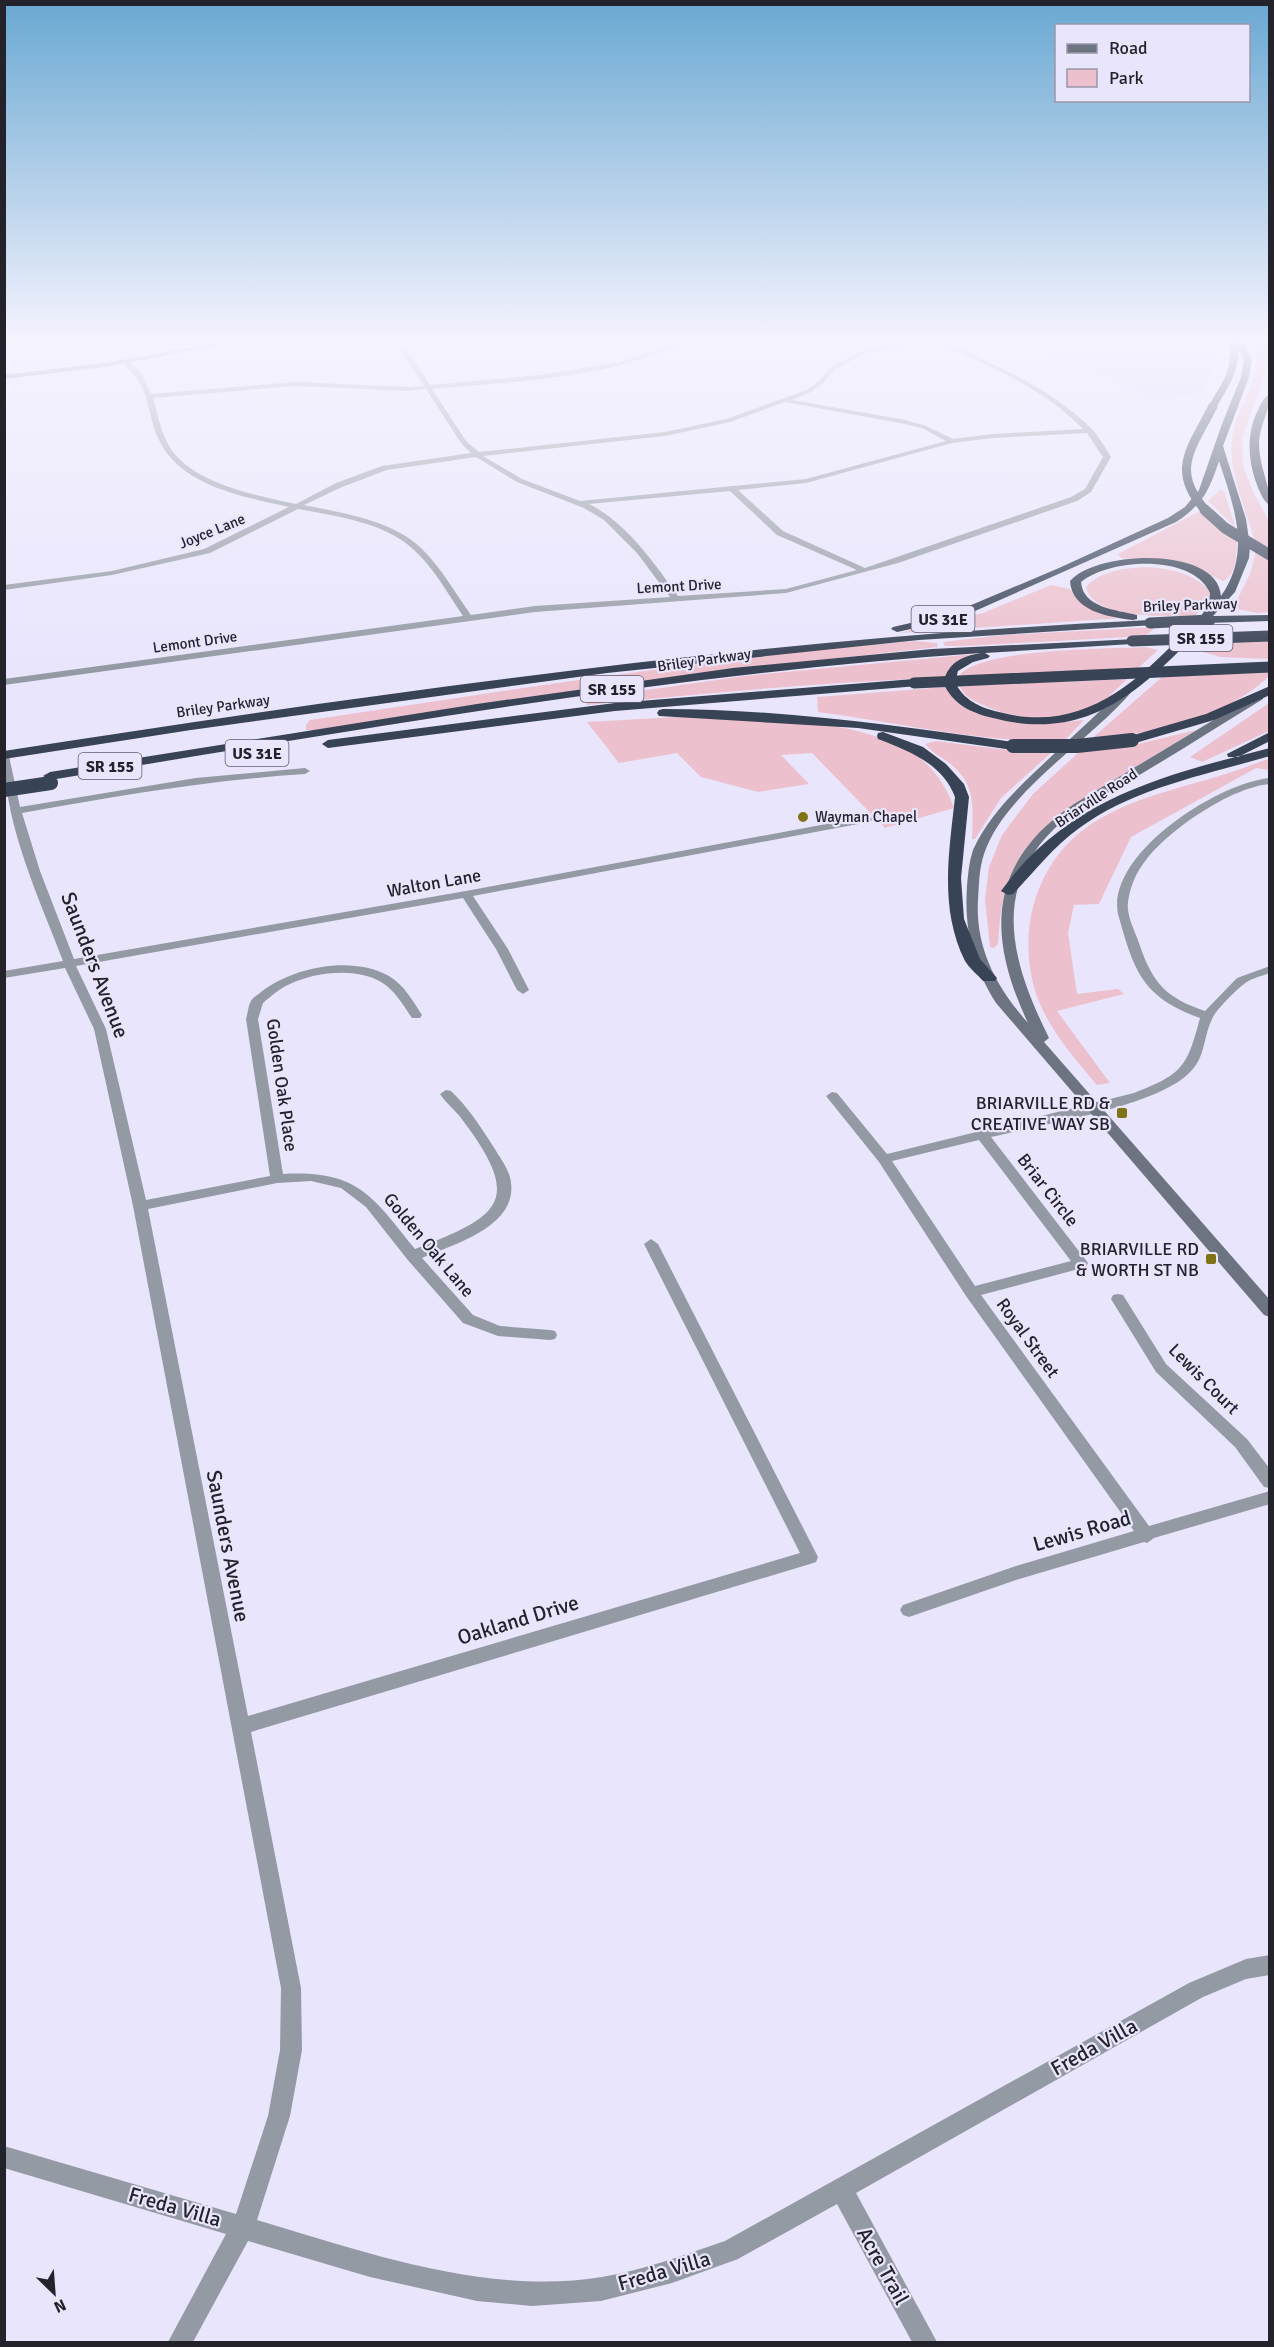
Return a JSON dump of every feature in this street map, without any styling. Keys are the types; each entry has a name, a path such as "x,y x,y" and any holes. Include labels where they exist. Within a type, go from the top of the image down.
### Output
{"highway":[{"path":"1191,448 1185,476 1192,494 1228,532 1269,555"},
{"path":"1057,645 1000,652 969,659 953,669 949,679 951,688 963,701 986,713 1017,719 1044,720 1083,715 1102,707 1131,688 1169,655 1210,616 1230,593 1245,557 1244,538 1237,505 1219,448"},
{"name":"US 31E","path":"607,669 880,632 952,617 1172,520 1189,509 1204,491 1219,448"},
{"path":"1254,448 1262,487 1269,502"},
{"path":"1259,474 1269,487"},
{"path":"1137,561 1169,564 1194,571 1210,581 1216,595 1210,616 1162,619 1130,616 1095,607 1079,596 1074,584 1078,577 1087,571 1108,563 1137,561"},
{"name":"Briley Parkway","path":"4,755 607,669 919,637 1150,623 1210,616 1269,618"},
{"name":"Briley Parkway","path":"4,783 51,780 486,707 736,672 927,653 1132,641 1269,636"},
{"path":"571,714 681,701 914,683 1269,667"},
{"name":"US 31E","path":"4,790 51,780 571,714 702,713 826,722 1013,746 1077,746 1132,740 1210,717 1269,690"},
{"path":"826,722 882,736 918,750 941,767 957,784 962,797 954,878 957,919 973,961 989,978"},
{"path":"1177,780 1269,736"},
{"path":"1008,891 1074,825 1133,794 1269,752"}],"main road":[{"name":"Briarville Road","path":"1131,688 1017,796 995,821 980,848 974,877 970,915 976,945 989,978 1001,1000 1269,1311"},
{"name":"Briarville Road","path":"1054,1061 1024,1002 1010,957 1008,891 1024,855 1050,827 1084,802 1269,690"}],"street":[{"path":"165,448 176,461 187,469 230,488 371,524 406,539 417,548 468,617"},
{"path":"469,448 475,454 514,478 598,512 611,522 661,578 676,599"},
{"name":"Joyce Lane","path":"4,588 112,573 176,560 235,538 339,485 385,468 475,454 555,448"},
{"path":"580,503 806,481 928,448"},
{"name":"Lemont Drive","path":"4,682 468,617 570,605 786,591 821,584 1074,499 1088,490 1107,457 1103,448"},
{"path":"733,489 780,533 863,570"},
{"name":"Saunders Avenue","path":"4,755 16,811 35,871 70,965 100,1029 140,1206 291,1988 291,2050 279,2116 243,2227 180,2343"},
{"path":"16,811 224,778 305,771"},
{"path":"1207,1016 1179,1006 1158,993 1144,972 1122,905 1132,871 1156,841 1191,815 1244,786 1269,781"},
{"name":"Walton Lane","path":"4,975 466,894 869,819"},
{"path":"466,894 502,949 523,990"},
{"path":"884,1159 1095,1108 1139,1096 1164,1086 1184,1072 1197,1054 1207,1016 1241,980 1269,969"},
{"name":"Golden Oak Place","path":"277,1179 252,1019 257,1001 286,981 318,973 356,971 384,978 401,991 416,1015"},
{"path":"412,1256 483,1226 502,1205 505,1185 496,1162 463,1109 446,1094"},
{"name":"Royal Street","path":"832,1096 884,1159 971,1292 1147,1536"},
{"name":"Briar Circle","path":"971,1292 1081,1263 982,1136"},
{"name":"Golden Oak Lane","path":"140,1206 277,1179 311,1177 345,1185 371,1204 412,1256 468,1319 498,1331 550,1335"},
{"name":"Oakland Drive","path":"239,1727 810,1557 651,1244"},
{"name":"Lewis Court","path":"1118,1299 1161,1368 1241,1443 1269,1482"},
{"name":"Lewis Road","path":"909,1610 1016,1573 1147,1536 1269,1497"},
{"name":"Freda Villa","path":"4,2157 391,2270 477,2289 549,2294 601,2289 672,2271 730,2252 1196,1990 1246,1969 1269,1965"},
{"name":"Acre Trail","path":"841,2189 925,2343"}],"green space":[{"path":"1232,448 1242,448 1243,465 1253,492 1269,521 1269,549 1255,541 1234,474"},
{"path":"1221,489 1225,493 1235,527 1208,501"},
{"path":"1200,511 1237,541 1233,569 1228,578 1223,581 1189,566 1121,558 1118,554"},
{"path":"1256,551 1269,559 1269,612 1257,613 1233,608 1250,574"},
{"path":"1147,567 1182,573 1205,586 1211,593 1211,598 1195,616 1151,616 1117,611 1102,605 1092,598 1086,587 1106,573"},
{"path":"1051,585 1070,589 1077,598 1122,618 900,633 983,613"},
{"path":"1156,627 1145,636 964,646 945,646 943,642 1003,635"},
{"path":"1269,640 1269,659 1220,657 1197,650 1197,647 1203,643"},
{"path":"916,641 937,643 938,647 758,667 306,730 306,725 310,720 537,686 688,665"},
{"path":"1145,647 1158,650 1137,669 958,678 969,668 1015,656 1044,652"},
{"path":"977,654 953,665 945,678 766,688 587,705 584,699 744,676"},
{"path":"1269,672 1269,676 1251,691 1209,714 1136,734 1090,740 1162,677"},
{"path":"1127,679 1099,704 1071,714 1040,718 1024,717 995,710 968,697 960,686"},
{"path":"946,687 953,697 994,717 1006,720 1045,724 1084,720 1063,742 1002,739 818,712 817,697"},
{"path":"1269,703 1269,731 1202,762 1190,757"},
{"path":"712,715 811,723 861,732 884,739 906,749 922,760 936,774 954,808 885,828 812,753 781,755 809,784 758,792 701,777 677,753 619,763 587,722"},
{"path":"1196,730 1072,807 1031,842 1008,881 1002,907 998,944 994,948 990,947 985,899 989,867 1002,835 1033,794 1080,751 1130,746"},
{"path":"936,741 999,749 1052,752 1001,798 975,839 972,839 973,810 967,783 955,768 925,744"},
{"path":"1269,759 1269,770 1256,768 1131,837 1099,904 1074,905 1068,933 1077,994 1118,989 1124,994 1057,1011 1110,1083 1097,1085 1064,1045 1050,1023 1038,999 1032,976 1029,930 1033,907 1051,865 1083,830 1118,809"}],"place":[{"name":"Wayman Chapel","path":"803,817"},
{"name":"BRIARVILLE RD & CREATIVE WAY SB","path":"1122,1113"},
{"name":"BRIARVILLE RD & WORTH ST NB","path":"1211,1259"}]}
